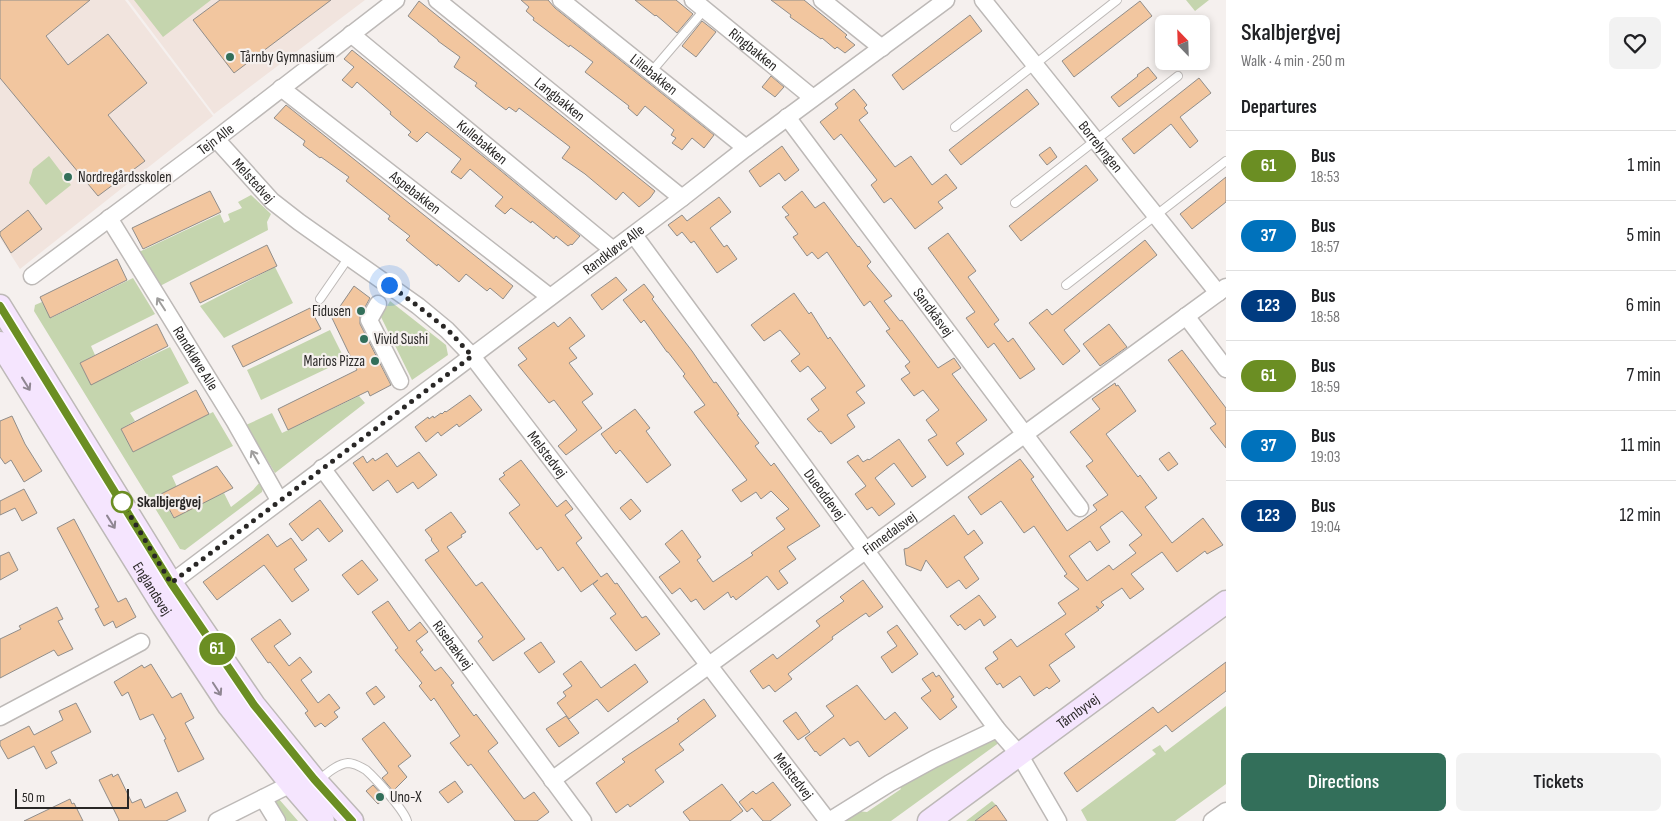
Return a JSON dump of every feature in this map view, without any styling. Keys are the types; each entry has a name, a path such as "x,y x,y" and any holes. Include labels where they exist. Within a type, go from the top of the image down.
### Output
{"street":[{"name":"Tejn Alle","path":"32,276 216,139 396,0"},
{"name":"Langbakken","path":"437,0 682,198"},
{"name":"Lillebakken","path":"561,0 746,148"},
{"path":"822,0 882,48"},
{"name":"Randkløve Alle","path":"171,583 787,117 946,0"},
{"name":"Borrelyngen","path":"984,0 1156,216 1222,290"},
{"name":"Ringbakken","path":"699,5 813,98"},
{"name":"Kullebakken","path":"352,34 613,250"},
{"name":"Aspebakken","path":"281,88 550,297"},
{"name":"Sandkåsvej","path":"787,117 1080,508"},
{"name":"Melstedvej","path":"216,139 272,200 418,306 448,330 472,356 828,821"},
{"name":"Randkløve Alle","path":"109,218 235,422 280,500"},
{"name":"Dueoddevej","path":"634,234 997,729 1019,754 1058,821"},
{"name":"Finnedalsvej","path":"552,780 1222,290"},
{"path":"378,304 369,320 400,381"},
{"name":"Englandsvej","path":"0,306 171,583 254,705 317,782 352,821"},
{"path":"1186,316 1226,369"},
{"name":"Englandsvej","path":"0,343 168,614 229,706 323,821"},
{"name":"Risebækvej","path":"322,468 583,821"},
{"name":"Tårnbyvej","path":"929,821 1226,602"},
{"path":"0,717 141,642"},
{"path":"828,821 934,759 997,729"},
{"path":"217,821 291,784"},
{"path":"263,798 277,821"},
{"path":"1212,821 1226,811"}],"lane":[{"path":"955,127 1117,0"},
{"path":"652,71 699,5"},
{"path":"1015,203 1178,76"},
{"path":"1066,285 1226,161"},
{"path":"320,299 349,257"},
{"path":"317,782 338,766 347,763 355,764 365,770 402,810 407,821"}],"shaded area":[{"name":"Nordregårdsskolen","path":"0,0 125,0 213,116 20,269 0,238"},
{"name":"Tårnby Gymnasium","path":"128,0 365,0 214,114"}],"green space":[{"path":"134,0 211,0 163,37"},
{"path":"1186,0 1209,0 1195,11"},
{"path":"49,156 71,185 46,205 29,183 33,169"},
{"path":"251,195 271,214 267,222 268,230 160,286 139,252 220,214 224,223 230,220 228,214 242,208 238,202"},
{"path":"275,267 293,303 224,338 200,306"},
{"path":"133,278 155,314 91,346 95,355 80,363 91,384 170,347 189,383 130,413 135,421 121,429 133,452 213,412 233,446 172,476 177,487 161,494 173,517 224,493 231,507 260,482 263,487 262,492 185,550 180,549 34,311 35,305 42,302 51,318"},
{"path":"390,301 446,345 448,355 412,380 381,317"},
{"path":"330,330 345,360 261,400 247,370"},
{"path":"359,396 365,403 275,473 246,425 272,413 282,433"},
{"path":"1226,706 1226,784 1175,821 1087,821 1081,810 1156,754 1152,750 1160,745 1165,752"},
{"path":"993,738 1000,742 891,821 844,821 856,811 867,812 901,789 898,785"},
{"path":"278,798 298,821 287,821 276,804 275,801"},
{"path":"992,801 996,805 975,821 966,821"}],"building":[{"path":"0,0 90,0 46,36 68,65 108,34 147,83 108,115 145,161 98,196 0,78"},
{"path":"220,0 331,0 234,73 193,20"},
{"path":"521,0 548,0 555,8 714,135 704,148 692,138 682,150 672,143 676,138 671,135 674,130 645,106 637,116 628,108 629,106 585,72 593,62 533,20 534,18 526,11 529,7"},
{"path":"635,0 676,0 693,14 677,33"},
{"path":"771,0 804,0 847,35 845,37 855,45 845,53 837,47 835,49 790,17 791,15"},
{"path":"419,1 655,191 650,198 639,207 623,192 616,200 562,158 570,147 519,108 516,112 509,107 506,110 475,86 477,83 454,67 460,57 408,16"},
{"path":"1140,1 1152,16 1074,77 1062,61"},
{"path":"970,15 982,31 903,90 892,75"},
{"path":"702,21 716,32 696,57 682,46"},
{"path":"352,50 580,236 572,245 568,246 556,236 554,239 532,221 531,223 511,208 505,214 495,206 503,197 470,169 461,179 451,172 461,159 427,132 417,142 408,135 411,132 390,114 391,112 357,82 352,88 342,80 354,67 344,59"},
{"path":"1148,67 1157,78 1119,107 1111,97"},
{"path":"771,76 784,87 775,97 762,87"},
{"path":"1199,78 1211,93 1180,117 1198,141 1190,148 1171,124 1134,154 1122,139"},
{"path":"854,89 867,105 864,108 868,113 859,120 895,167 911,156 932,185 946,174 957,188 938,202 943,208 915,229 891,198 884,203 871,185 877,180 841,134 834,140 820,122 838,108 835,104"},
{"path":"1027,89 1039,104 961,165 949,150"},
{"path":"286,105 513,286 503,299 490,288 487,291 466,274 459,282 406,240 410,236 388,219 390,216 346,181 349,177 303,145 305,141 274,118"},
{"path":"782,146 799,170 785,181 779,173 760,187 749,171"},
{"path":"1050,147 1057,157 1047,165 1039,155"},
{"path":"1086,165 1098,180 1021,241 1009,226"},
{"path":"1226,177 1226,202 1192,229 1180,214"},
{"path":"210,191 221,212 143,249 132,228"},
{"path":"802,191 815,208 824,202 859,246 871,262 867,266 892,296 884,301 900,321 902,320 938,368 954,358 961,368 952,374 987,420 956,443 964,454 947,466 928,440 937,435 926,420 939,410 923,390 914,396 901,379 910,373 905,366 910,362 886,331 890,329 870,301 864,306 827,252 818,259 812,252 807,256 793,237 798,234 785,217 789,215 782,207"},
{"path":"719,197 731,212 710,228 724,247 727,245 737,259 717,273 694,241 691,243 682,232 677,236 668,225 682,215 687,221"},
{"path":"28,210 42,229 11,253 0,232"},
{"path":"948,233 976,271 968,277 999,320 994,324 1008,342 1013,338 1035,369 1020,379 994,343 988,348 966,318 975,312 928,248"},
{"path":"1145,240 1157,255 1064,330 1080,351 1063,365 1029,323 1047,309 1052,315"},
{"path":"267,245 277,266 200,303 190,283"},
{"path":"117,259 127,280 50,318 40,297"},
{"path":"616,277 627,290 602,310 591,295"},
{"path":"644,284 654,297 652,299 714,383 716,382 739,414 737,415 759,443 755,446 771,466 774,463 820,526 787,547 796,559 779,571 788,583 778,590 767,576 736,600 733,596 731,598 728,592 704,610 696,599 691,602 680,588 672,594 659,577 680,562 665,544 682,530 701,557 697,560 713,582 753,555 751,553 785,529 776,518 789,509 771,491 761,499 756,492 741,502 732,490 747,480 694,412 705,405 683,376 685,374 644,320 641,323 623,300"},
{"path":"354,286 370,298 360,316 360,324 391,385 370,396 368,391 288,430 278,409 357,370 332,318"},
{"path":"794,293 809,314 811,312 828,339 830,337 865,386 856,392 865,403 847,415 855,427 831,444 821,431 819,432 807,419 819,410 811,399 826,388 808,366 800,372 791,361 800,354 780,330 764,341 751,325"},
{"path":"310,308 321,329 243,367 232,346"},
{"path":"570,317 585,336 569,348 577,358 569,363 593,394 582,402 602,428 566,455 558,446 577,430 554,400 549,403 518,365 527,359 518,348 554,322 558,327"},
{"path":"157,324 168,346 91,385 80,363"},
{"path":"1109,324 1127,347 1100,366 1083,344"},
{"path":"1182,350 1226,408 1226,448 1210,428 1216,424 1168,360"},
{"path":"1115,383 1136,411 1106,434 1138,477 1140,475 1157,498 1145,507 1172,543 1203,518 1223,545 1207,554 1205,551 1177,572 1162,552 1131,574 1144,589 1130,599 1122,588 1101,602 1104,605 1100,609 1096,606 1099,610 1065,634 1075,647 1049,665 1060,681 1034,696 1020,676 1003,688 1000,683 997,685 985,668 998,659 993,652 1011,639 1017,647 1066,614 1058,603 1079,589 1064,576 1067,574 1034,526 1024,533 1001,501 981,515 968,497 1020,459 1034,477 1031,479 1067,531 1097,510 1093,505 1108,495 1086,466 1093,461 1070,432 1100,409 1092,399","holes":["1122,511 1142,535 1129,545 1136,553 1113,570 1109,565 1087,581 1069,556 1090,541 1097,551 1110,542 1100,527"]},
{"path":"196,390 209,414 133,452 121,429"},
{"path":"470,395 482,410 459,427 457,424 441,436 438,432 426,442 415,427 428,417 429,419 433,416 434,418 446,412"},
{"path":"635,409 650,428 646,431 671,465 647,483 620,450 616,454 601,434"},
{"path":"12,416 25,444 42,471 24,482 11,460 5,464 0,457 0,421"},
{"path":"899,439 926,477 912,487 894,463 875,478 895,504 879,516 872,507 867,510 855,494 866,486 847,462 858,455 863,462 869,460"},
{"path":"419,452 437,475 418,489 413,482 397,493 388,480 373,491 353,463 363,456 367,463 373,458 375,461 387,453 397,467"},
{"path":"1169,452 1178,464 1168,471 1159,459"},
{"path":"521,460 557,507 566,500 573,509 565,515 582,538 576,543 601,577 607,573 615,584 617,583 642,618 646,616 660,634 636,651 610,618 616,614 593,584 598,580 581,592 563,567 558,571 541,547 537,550 509,513 520,505 499,479 505,475 503,473"},
{"path":"217,466 233,488 174,518 161,494"},
{"path":"24,489 37,513 22,521 15,508 0,515 0,501"},
{"path":"631,499 641,511 630,520 620,508"},
{"path":"320,500 343,531 329,542 318,528 302,541 289,524"},
{"path":"451,512 466,532 447,547 476,586 482,582 525,639 493,661 478,641 483,637 425,560 439,551 425,530"},
{"path":"954,515 968,535 974,530 983,543 964,557 979,579 966,589 959,580 947,588 926,560 921,571 906,565 904,549"},
{"path":"74,519 118,602 126,598 136,617 116,628 113,621 104,626 95,609 99,607 57,528"},
{"path":"268,534 277,547 291,538 307,560 294,569 309,590 292,602 264,565 217,600 203,582"},
{"path":"9,552 18,570 0,580 0,556"},
{"path":"362,560 378,580 358,595 342,575"},
{"path":"863,580 883,607 869,617 866,613 832,637 833,639 788,674 792,679 775,692 769,685 763,689 750,671 773,654 777,659 820,626 816,621 844,601 840,597"},
{"path":"979,595 996,617 984,626 980,619 965,630 960,624 958,626 950,616"},
{"path":"388,601 409,631 420,622 428,632 416,641 423,650 420,652 435,671 441,667 454,683 451,685 474,716 476,714 498,743 488,751 524,799 534,792 549,812 537,821 515,821 471,764 468,766 450,743 460,736 434,698 431,701 419,686 422,683 395,650 398,648 372,612"},
{"path":"57,607 63,619 58,621 73,649 58,656 54,650 0,678 0,639 21,629 19,626"},
{"path":"280,619 291,634 274,646 289,666 300,657 312,672 301,680 318,703 329,694 340,708 334,712 338,717 325,727 321,723 315,727 305,713 308,711 270,662 268,663 251,639"},
{"path":"897,625 918,654 892,673 881,657 897,646 887,632"},
{"path":"541,642 555,662 539,673 524,653"},
{"path":"581,661 601,688 635,664 648,682 608,712 597,699 569,719 557,703 566,696 563,692 572,686 563,674"},
{"path":"1226,662 1226,691 1172,732 1166,725 1077,792 1064,773 1153,707 1158,713"},
{"path":"151,664 172,698 181,693 194,718 185,723 204,759 178,772 164,740 166,739 153,714 140,720 128,692 122,696 114,682 142,665 144,668"},
{"path":"933,672 936,677 939,675 954,697 951,699 957,707 940,720 921,698 931,691 922,679"},
{"path":"857,685 885,720 895,712 908,728 869,757 858,741 850,746 844,738 820,756 805,738 834,716 826,706"},
{"path":"376,686 385,697 374,705 366,693"},
{"path":"704,699 716,716 679,744 684,750 655,770 664,782 630,807 628,804 616,813 596,783 625,762 622,759 679,721 677,719"},
{"path":"76,703 91,732 51,752 57,763 46,769 34,746 8,759 0,745 0,741 29,726 34,735 63,720 59,711"},
{"path":"796,712 810,732 798,740 783,721"},
{"path":"566,716 579,733 559,747 546,729"},
{"path":"384,722 411,756 398,766 407,777 393,791 382,778 388,773 362,739"},
{"path":"112,774 113,777 118,774 132,803 141,799 145,808 177,792 186,811 166,821 118,821 99,780"},
{"path":"455,781 463,792 448,803 439,792"},
{"path":"773,782 791,805 770,821 763,821 752,808 747,812 739,802 753,791 756,794"},
{"path":"722,784 743,811 730,821 690,821 683,812"},
{"path":"373,785 385,798 378,804 366,791"},
{"path":"70,799 83,821 24,821"},
{"path":"996,805 1007,821 975,821"}],"bus line":[{"name":"61","path":"0,306 171,583 254,705 314,779 352,821"}],"place":[{"name":"Tårnby Gymnasium","path":"230,57"},
{"name":"Nordregårdsskolen","path":"68,177"},
{"name":"Fidusen","path":"361,311"},
{"name":"Vivid Sushi","path":"364,339"},
{"name":"Marios Pizza","path":"375,361"},
{"name":"Skalbjergvej","path":"122,502"},
{"name":"Uno-X","path":"380,797"}],"route":[{"path":"122,502 171,583 472,356 448,330 389,285"}]}
